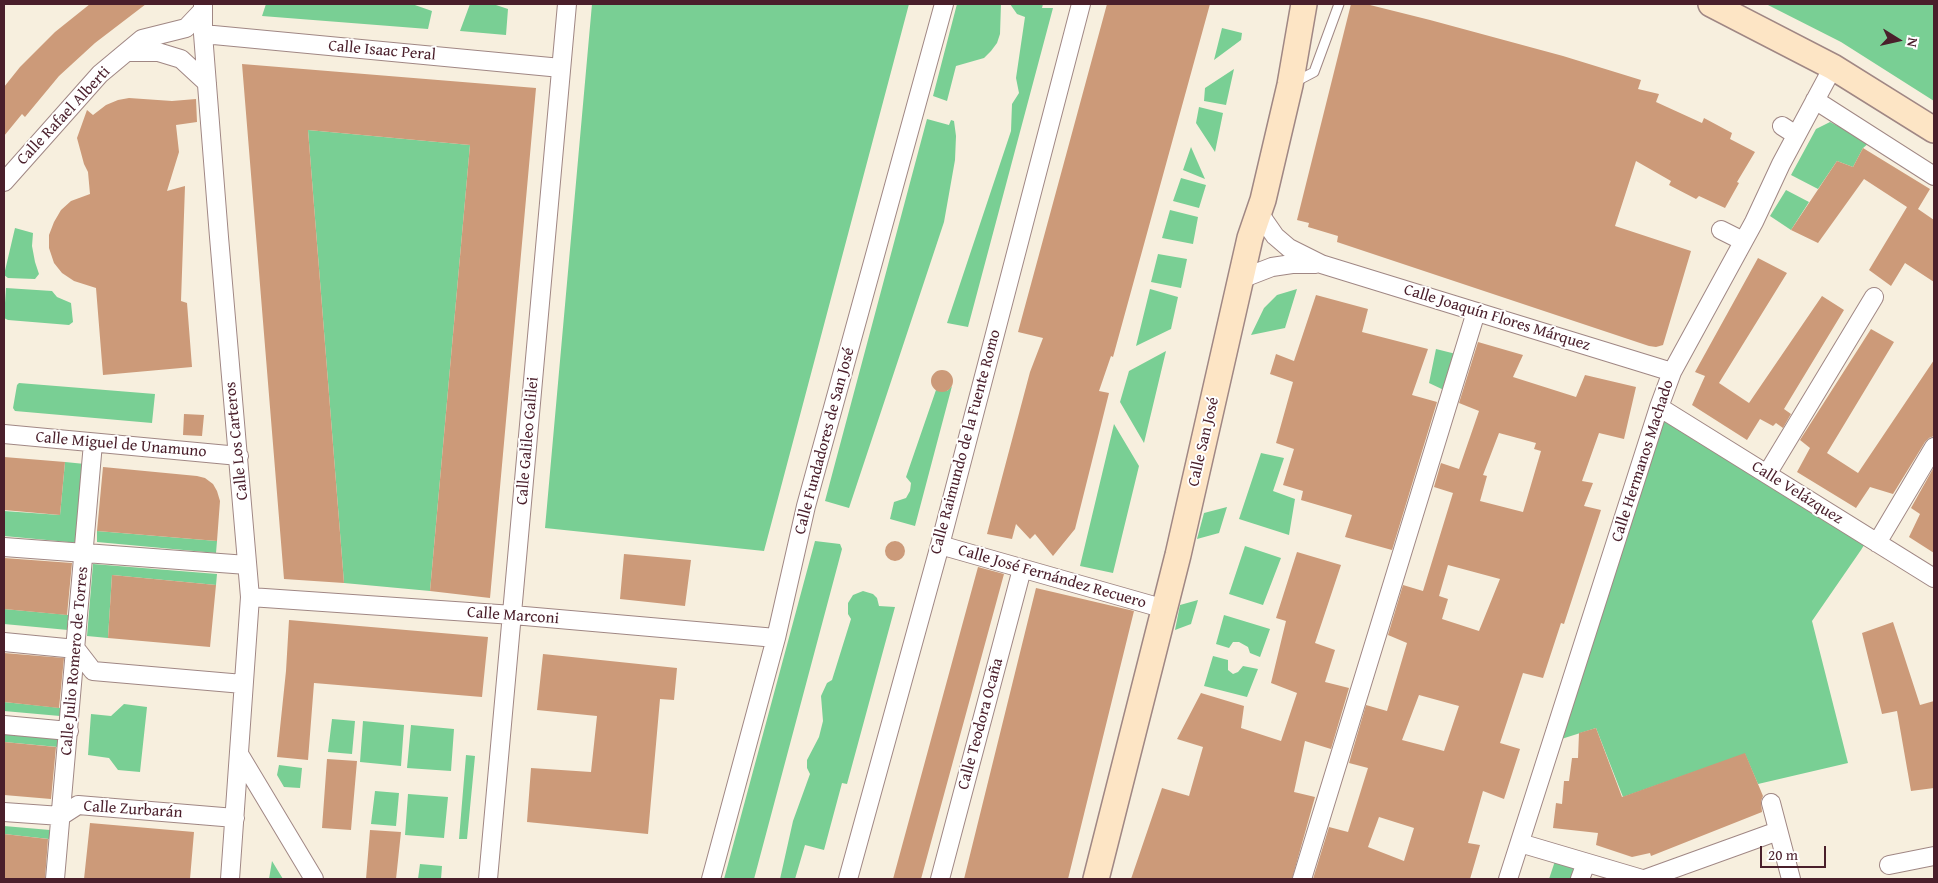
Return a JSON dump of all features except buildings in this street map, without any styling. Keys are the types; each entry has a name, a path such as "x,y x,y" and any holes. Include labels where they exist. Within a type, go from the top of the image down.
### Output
{"main road":[{"name":"Calle San José","path":"1096,879 1165,609 1250,238 1259,212 1290,85 1303,4"},
{"path":"1711,4 1833,67 1934,130"}],"street":[{"name":"Calle Galileo Galilei","path":"488,879 567,4"},
{"name":"Calle Fundadores de San José","path":"710,879 776,638 806,506 944,4"},
{"name":"Calle Raimundo de la Fuente Romo","path":"848,879 940,545 1081,4"},
{"path":"181,59 193,56 204,41 186,28 203,7"},
{"name":"Calle Los Carteros","path":"203,7 207,83 230,378 239,456 250,597 230,879"},
{"name":"Calle Rafael Alberti","path":"4,182 100,74 126,52 142,39 186,28"},
{"name":"Calle Isaac Peral","path":"204,41 561,68"},
{"path":"126,52 158,52 181,59 207,83"},
{"name":"Calle Hermanos Machado","path":"1508,879 1659,407 1672,372 1743,241 1789,131 1814,100 1833,67"},
{"path":"1814,100 1934,176"},
{"name":"Calle Joaquín Flores Márquez","path":"1259,212 1275,236 1289,248 1322,264 1672,372"},
{"path":"1721,230 1743,241"},
{"name":"Calle Joaquín Flores Márquez","path":"1241,279 1272,267 1292,264 1322,264"},
{"path":"1767,474 1874,298"},
{"path":"1302,879 1476,312"},
{"name":"Calle Velázquez","path":"1659,407 1934,578"},
{"name":"Calle Miguel de Unamuno","path":"4,434 239,456"},
{"name":"Calle Julio Romero de Torres","path":"55,879 85,554 93,443"},
{"path":"1877,543 1934,447"},
{"name":"Calle José Fernández Recuero","path":"940,545 1165,609"},
{"path":"4,547 247,565"},
{"name":"Calle Teodora Ocaña","path":"940,879 1022,569"},
{"name":"Calle Marconi","path":"250,597 512,615 776,638"},
{"path":"4,642 76,649 93,671 243,684"},
{"path":"4,725 69,731"},
{"path":"239,754 314,879"},
{"path":"1771,803 1791,877"},
{"name":"Calle Zurbarán","path":"4,812 61,816 78,805 235,818"},
{"path":"1520,843 1583,871 1644,879 1778,831"},
{"path":"1890,865 1934,856"}],"lane":[{"path":"1290,85 1314,72 1339,4"}],"green space":[{"path":"266,4 412,4 432,11 428,29 262,16"},
{"path":"470,4 493,4 508,9 506,35 460,31"},
{"path":"592,4 909,4 764,551 545,528"},
{"path":"957,4 1001,4 1000,34 997,43 984,58 956,66 947,101 933,96"},
{"path":"1010,4 1043,4 1042,8 1053,8 968,327 947,323 1011,131 1012,104 1019,93 1016,78 1025,17 1017,14"},
{"path":"1766,4 1934,4 1934,101 1841,42"},
{"path":"1222,28 1242,33 1241,40 1214,60"},
{"path":"1234,69 1226,105 1204,101 1205,88"},
{"path":"1199,107 1223,113 1215,152 1196,123"},
{"path":"927,119 949,125 951,120 954,121 956,136 955,160 944,222 849,508 825,501"},
{"path":"1830,122 1870,142 1863,148 1853,167 1837,161 1818,189 1791,175 1816,129"},
{"path":"308,130 470,145 430,591 344,583"},
{"path":"1191,147 1205,179 1183,170"},
{"path":"1181,178 1206,185 1199,208 1173,201"},
{"path":"1786,190 1809,202 1791,230 1770,216"},
{"path":"1170,210 1198,217 1193,244 1162,238"},
{"path":"15,228 33,233 32,246 39,274 35,279 8,278 4,275"},
{"path":"1158,254 1187,259 1181,288 1151,282"},
{"path":"6,288 52,291 57,297 71,303 73,322 69,325 8,320 4,318"},
{"path":"1150,289 1178,297 1171,329 1136,346"},
{"path":"1297,289 1285,328 1251,335 1264,308 1277,295"},
{"path":"1436,349 1456,354 1446,391 1429,383"},
{"path":"1166,351 1144,443 1120,402 1129,371"},
{"path":"19,383 155,394 152,423 15,411 13,408"},
{"path":"952,386 915,526 890,519 894,502 906,498 910,491 911,483 906,477 936,390 947,391"},
{"path":"1659,407 1869,537 1812,621 1848,763 1758,784 1745,754 1623,797 1596,728 1552,742"},
{"path":"1114,424 1139,466 1113,573 1080,566"},
{"path":"1261,453 1284,458 1273,491 1295,499 1289,535 1239,519"},
{"path":"65,462 85,464 79,543 4,536 4,511 60,515"},
{"path":"1227,507 1219,533 1197,539 1204,513"},
{"path":"97,531 217,541 216,553 97,542"},
{"path":"815,541 840,544 842,549 754,879 724,879"},
{"path":"1245,546 1281,558 1263,605 1229,594"},
{"path":"93,564 217,574 216,585 112,575 108,638 87,636"},
{"path":"863,591 873,594 877,598 879,606 895,607 847,784 842,783 824,850 805,845 795,879 780,879 793,821 810,774 807,768 807,760 819,737 823,721 821,696 827,683 832,680 851,619 848,614 848,603 853,595"},
{"path":"1198,600 1191,624 1175,630 1180,605"},
{"path":"4,609 69,615 68,630 4,624"},
{"path":"1224,615 1270,629 1260,657 1250,653 1248,647 1239,642 1233,642 1229,648 1216,644"},
{"path":"1213,656 1228,660 1228,670 1233,674 1238,672 1243,666 1258,669 1247,697 1204,686"},
{"path":"4,702 61,708 60,716 4,711"},
{"path":"124,704 147,707 140,772 118,770 109,758 88,755 91,714 111,716"},
{"path":"332,719 355,721 352,754 328,752"},
{"path":"363,721 404,725 401,766 360,762"},
{"path":"411,725 454,729 451,771 407,768"},
{"path":"4,733 58,739 58,747 4,742"},
{"path":"466,755 475,756 467,839 459,839"},
{"path":"279,765 302,768 300,788 284,787 277,775"},
{"path":"375,791 399,793 396,826 371,824"},
{"path":"408,794 448,797 444,838 405,835"},
{"path":"4,826 50,830 49,839 4,834"},
{"path":"272,861 283,879 269,879"},
{"path":"1555,861 1576,867 1573,879 1549,879"},
{"path":"420,864 442,866 441,879 418,879"}]}
